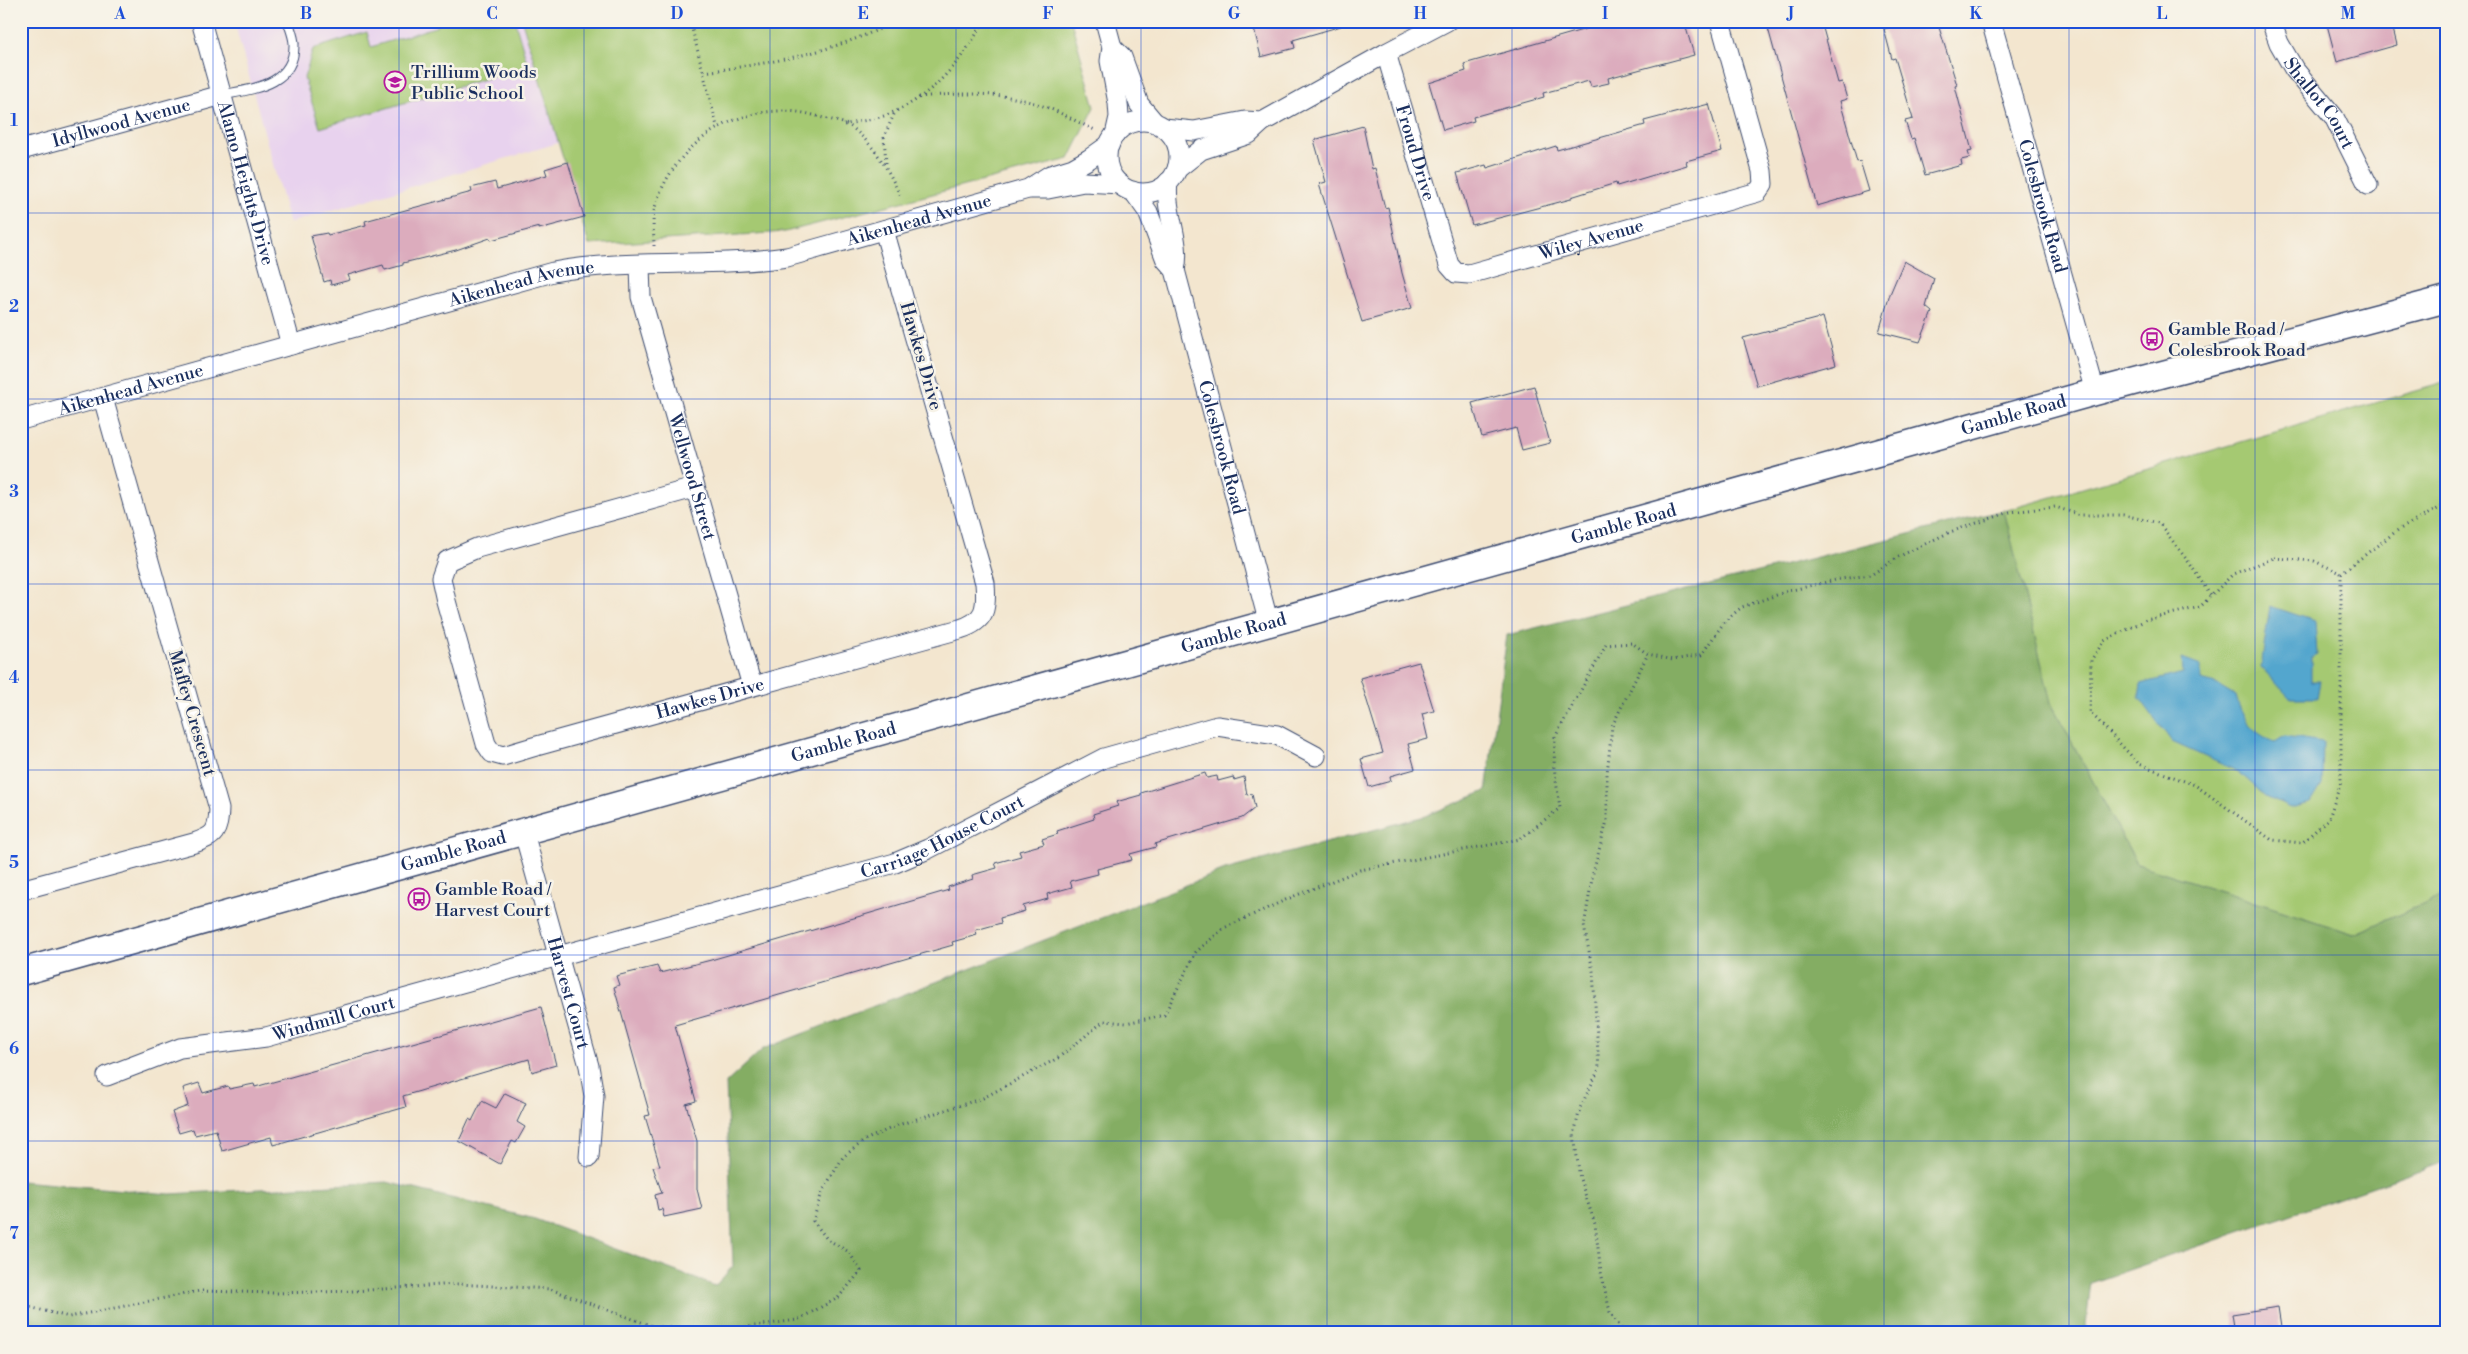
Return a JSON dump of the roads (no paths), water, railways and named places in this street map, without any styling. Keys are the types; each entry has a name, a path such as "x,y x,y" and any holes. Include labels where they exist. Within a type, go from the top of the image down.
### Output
{"main road":[{"name":"Gamble Road","path":"21,972 524,833 2095,392 2447,299"}],"street":[{"name":"Alamo Heights Drive","path":"201,21 291,345"},
{"path":"1105,21 1112,47 1110,61 1119,110 1107,137 1108,165 1113,176 1127,188 1153,191 1173,176 1201,150 1250,134 1262,122 1447,21"},
{"name":"Wiley Avenue","path":"1444,252 1449,265 1456,273 1469,274 1758,192 1763,184 1762,171 1720,21"},
{"name":"Colesbrook Road","path":"1991,21 2095,392"},
{"name":"Shallot Court","path":"2271,21 2278,43 2294,69 2334,117 2368,185"},
{"path":"1112,47 1122,57 1139,104 1159,126 1173,137 1178,147 1179,158 1173,176"},
{"name":"Froud Drive","path":"1386,53 1444,252"},
{"name":"Idyllwood Avenue","path":"21,150 222,95"},
{"path":"1107,137 1132,123 1143,121 1159,126 1194,131 1245,121 1262,122"},
{"name":"Aikenhead Avenue","path":"1028,189 1050,175 1073,168 1089,159 1107,137"},
{"name":"Colesbrook Road","path":"1173,176 1166,195 1178,256 1175,270 1269,624"},
{"name":"Aikenhead Avenue","path":"21,420 553,272 582,268 766,260 884,230 1028,189 1048,189 1084,182 1127,188"},
{"name":"Colesbrook Road","path":"1127,188 1148,212 1166,260 1175,270"},
{"name":"Hawkes Drive","path":"694,488 477,548 447,561 441,578 446,601 486,744 492,753 503,756 972,625 981,618 986,601 985,583 884,230"},
{"name":"Wellwood Street","path":"640,265 641,297 752,686"},
{"name":"Maffey Crescent","path":"21,890 194,843 211,837 218,825 219,809 103,398"},
{"name":"Carriage House Court","path":"559,955 895,863 951,838 1104,758 1217,726 1277,735 1316,756"},
{"name":"Harvest Court","path":"524,833 589,1066 594,1096 589,1157"},
{"name":"Windmill Court","path":"107,1076 180,1048 266,1037 559,955"}],"lane":[{"path":"222,95 266,85 287,71 292,60 294,43 288,21"}],"water":[{"path":"2270,606 2315,621 2317,655 2311,658 2311,681 2320,681 2317,698 2290,698 2261,667"},
{"path":"2182,659 2201,666 2201,680 2216,684 2236,696 2245,718 2260,734 2275,742 2285,736 2323,742 2322,785 2311,803 2290,808 2266,797 2239,772 2172,742 2139,697 2141,684 2183,673"}],"place":[{"name":"Trillium Woods Public School","path":"395,82"},
{"name":"Gamble Road / Colesbrook Road","path":"2152,339"},
{"name":"Gamble Road / Harvest Court","path":"419,899"}]}
